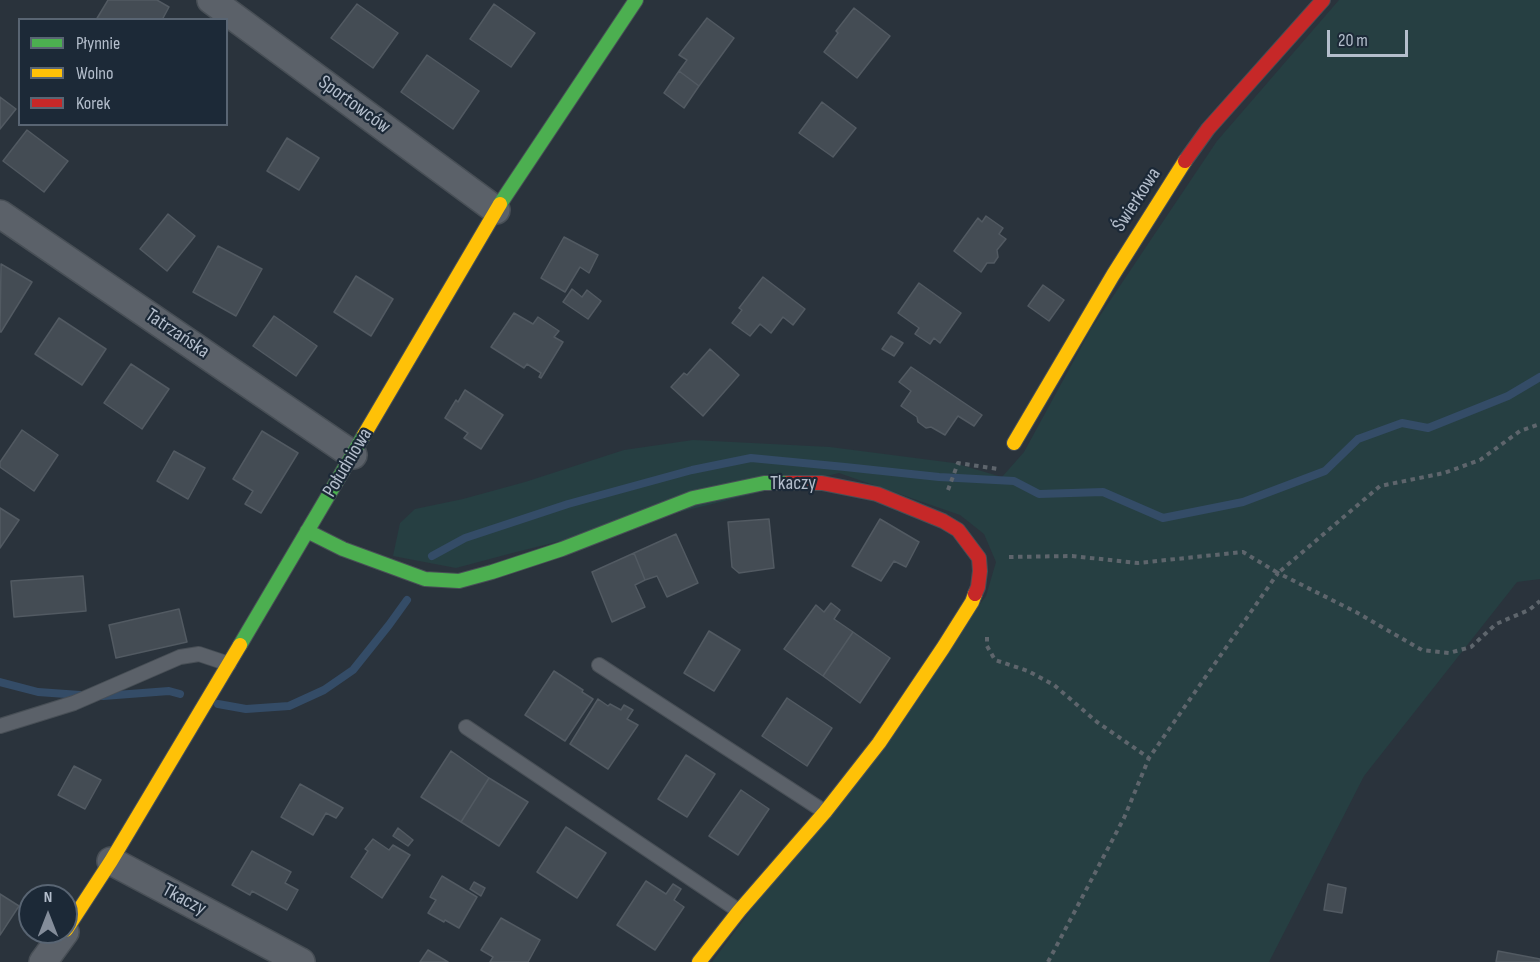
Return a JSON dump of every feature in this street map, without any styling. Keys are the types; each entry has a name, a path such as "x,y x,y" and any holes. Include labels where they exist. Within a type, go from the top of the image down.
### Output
{"street":[{"name":"Sportowców","path":"211,0 496,210"},
{"name":"Południowa","path":"78,911 111,861 229,664 496,210 636,0"},
{"name":"Świerkowa","path":"1014,443 1113,275 1181,167 1208,129 1323,0"},
{"name":"Tatrzańska","path":"0,214 353,455"},
{"name":"Tkaczy","path":"307,531 343,549 425,579 459,580 492,572 562,549 693,498 764,483 822,483 877,494 943,521 958,530 979,558"},
{"path":"699,962 739,911 825,812 879,743 972,602 978,587 979,558"},
{"name":"Tkaczy","path":"111,861 301,962"},
{"name":"Tkaczy","path":"256,938 272,962"},
{"name":"Południowa","path":"43,962 56,944"}],"lane":[{"path":"0,726 74,703 180,657 199,654 229,664"},
{"path":"599,665 825,812"},
{"path":"466,727 739,911"}],"path":[{"path":"1048,962 1124,818 1149,758 1278,573 1380,486 1444,473 1480,460 1520,431 1540,423"},
{"path":"951,485 958,463"},
{"path":"979,558 1072,556 1138,563 1243,552 1422,650 1449,653 1471,647 1496,624 1529,609 1540,601"},
{"path":"987,634 987,646 995,660 1028,671 1054,685 1096,722 1149,758"}],"green space":[{"path":"1339,0 1540,0 1540,579 1517,582 1364,776 1269,962 712,962 986,596 996,562 984,534 960,515 839,473 456,568 393,556 400,523 415,509 525,482 624,450 693,440 830,447 954,463 1002,477 1024,452 1091,329 1217,141"}],"building":[{"path":"108,0 157,0 169,7 163,18 97,18"},
{"path":"357,4 398,33 373,68 331,38"},
{"path":"494,4 535,33 511,67 470,39"},
{"path":"854,8 890,36 857,78 824,52 838,33 836,31"},
{"path":"707,18 734,38 699,86 679,71 687,60 679,55"},
{"path":"427,55 479,91 453,129 401,92"},
{"path":"679,71 699,86 684,108 664,93"},
{"path":"0,97 16,109 0,129"},
{"path":"822,102 856,128 833,157 799,133"},
{"path":"27,130 68,161 44,192 3,161"},
{"path":"287,138 319,158 299,190 267,171"},
{"path":"168,214 195,236 167,271 140,249"},
{"path":"986,216 1003,228 999,234 1006,239 997,250 998,257 994,263 987,263 981,272 954,251 978,218 982,222"},
{"path":"564,237 598,255 589,273 580,267 565,292 541,278"},
{"path":"218,246 262,269 236,316 193,292"},
{"path":"1,264 32,282 0,332"},
{"path":"356,276 393,299 371,336 334,312"},
{"path":"763,277 805,309 793,325 783,317 771,333 760,324 750,336 732,323 742,310 739,308"},
{"path":"919,283 961,313 940,343 934,338 930,344 915,334 919,328 898,313"},
{"path":"1043,285 1064,300 1049,321 1028,306"},
{"path":"572,289 582,297 587,290 601,301 588,319 563,302"},
{"path":"514,313 533,324 538,317 559,331 554,337 563,342 541,378 539,377 541,373 527,364 524,368 491,347"},
{"path":"274,316 317,346 296,376 253,346"},
{"path":"59,318 106,349 82,385 35,354"},
{"path":"891,336 903,343 894,356 882,349"},
{"path":"710,349 739,375 703,416 671,387 684,373 687,375"},
{"path":"131,364 169,389 142,429 104,403"},
{"path":"911,367 982,415 974,426 958,416 945,435 931,427 926,428 918,422 917,417 901,406 911,391 899,382"},
{"path":"465,390 503,415 481,449 464,438 468,433 445,418"},
{"path":"22,430 58,455 34,491 0,467 0,462"},
{"path":"262,431 298,453 261,513 245,504 253,491 233,479"},
{"path":"174,451 205,468 188,499 157,481"},
{"path":"0,508 19,520 0,548"},
{"path":"769,519 774,568 739,573 732,567 728,522"},
{"path":"880,519 919,542 906,567 894,561 881,581 852,566"},
{"path":"676,534 698,583 667,597 657,576 645,580 634,553"},
{"path":"634,553 645,580 635,585 645,607 612,622 592,572"},
{"path":"83,576 86,611 14,617 11,581"},
{"path":"831,603 840,610 834,619 853,632 823,676 784,649 816,605 824,612"},
{"path":"179,609 187,642 116,658 109,625"},
{"path":"709,631 740,650 714,691 684,673"},
{"path":"853,632 890,658 860,703 823,676"},
{"path":"554,671 593,699 565,741 525,715"},
{"path":"787,698 832,728 807,766 762,736"},
{"path":"598,699 608,706 610,704 621,710 624,705 633,710 627,719 638,725 608,769 570,744"},
{"path":"451,751 489,778 461,822 421,797"},
{"path":"686,755 715,774 687,817 658,799"},
{"path":"74,766 101,780 85,809 58,795"},
{"path":"489,778 528,802 499,846 461,822"},
{"path":"300,784 343,808 336,818 326,813 313,835 281,817"},
{"path":"741,790 769,809 738,855 709,836"},
{"path":"566,827 606,853 577,898 537,872"},
{"path":"398,828 413,840 408,846 393,836"},
{"path":"373,839 389,850 393,845 410,855 382,898 351,877 368,851 365,849"},
{"path":"252,851 291,872 285,883 298,890 287,910 252,891 250,895 232,885"},
{"path":"442,876 477,897 459,928 428,913 436,900 430,897"},
{"path":"646,881 666,894 673,884 681,889 674,900 684,907 655,950 617,925"},
{"path":"474,882 485,888 481,896 470,889"},
{"path":"1328,884 1346,888 1342,913 1324,910"},
{"path":"0,894 18,908 0,935"},
{"path":"501,918 540,940 528,962 490,962 493,957 481,950"},
{"path":"428,950 448,962 420,962"},
{"path":"1498,951 1540,959 1540,962 1496,962"}],"waterway":[{"path":"432,556 465,538 568,504 692,470 751,458 939,477 1014,481 1039,494 1103,492 1163,518 1243,502 1325,471 1358,439 1402,423 1428,428 1508,396 1540,377"},
{"path":"218,704 246,709 289,706 324,690 353,670 407,600"},
{"path":"0,682 38,692 80,695"},
{"path":"103,696 169,691 180,694"}],"traffic: fast":[{"path":"500,204 636,0"},
{"path":"240,645 364,435"},
{"path":"307,531 343,549 425,579 459,581 562,549 693,498 764,483 788,483"}],"traffic: slow":[{"path":"1014,443 1113,275 1185,161"},
{"path":"364,435 500,204"},
{"path":"699,962 739,911 825,812 879,743 943,648 975,594"},
{"path":"78,912 111,861 240,645"}],"traffic: jam":[{"path":"1185,161 1208,129 1323,0"},
{"path":"788,483 822,483 877,494 943,521 958,530 979,558 980,571 975,594"}]}
